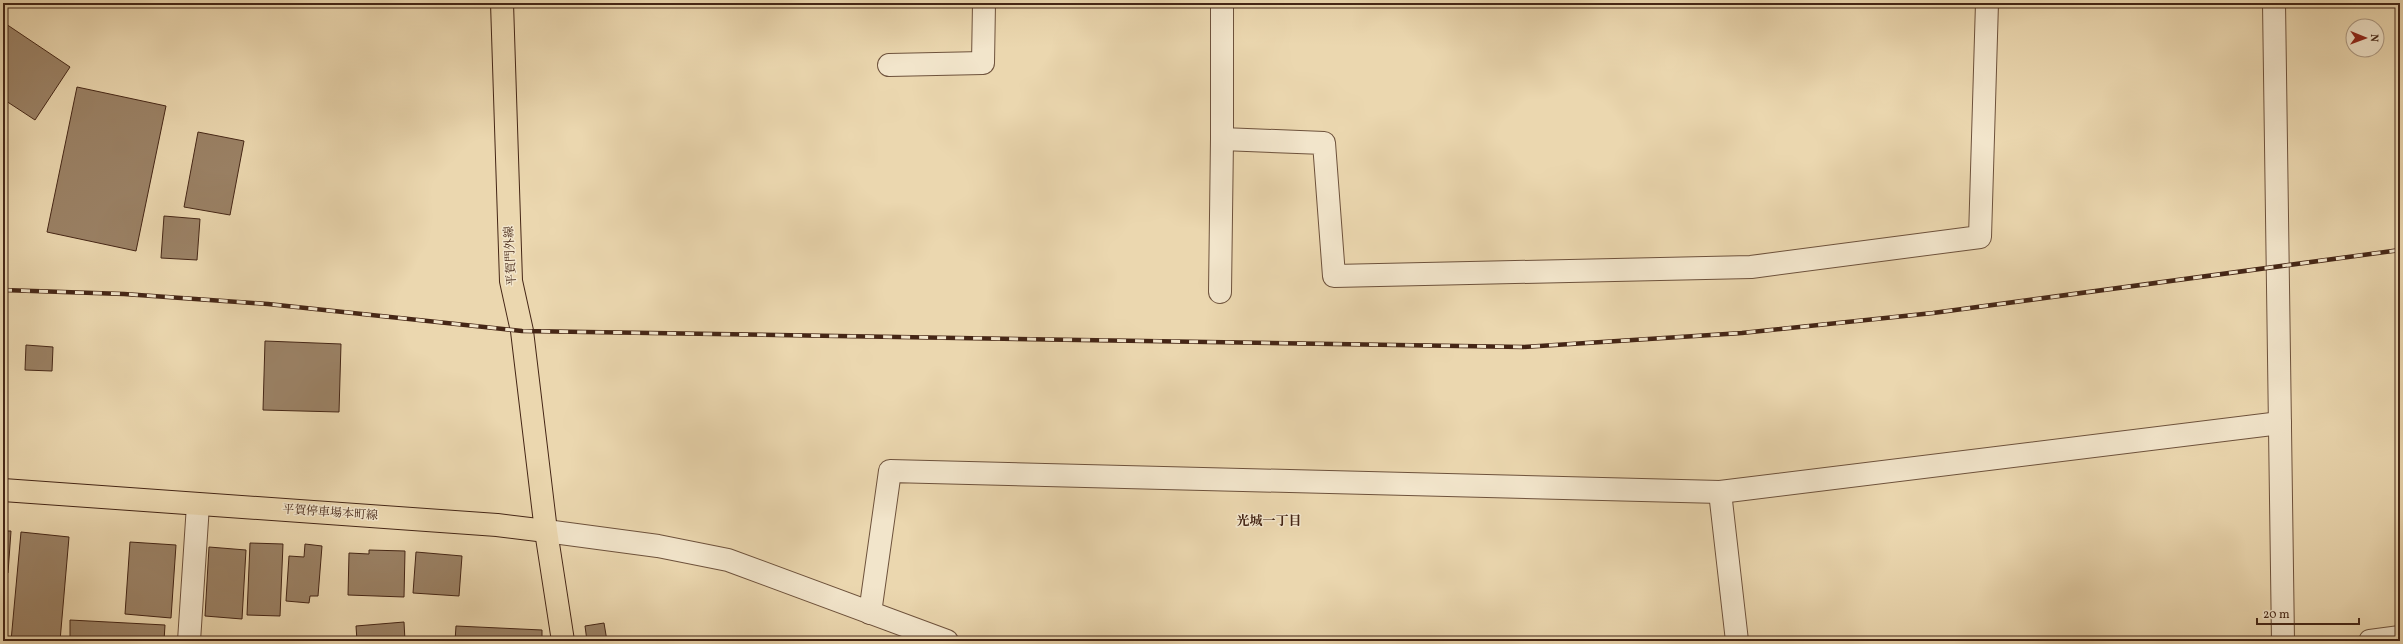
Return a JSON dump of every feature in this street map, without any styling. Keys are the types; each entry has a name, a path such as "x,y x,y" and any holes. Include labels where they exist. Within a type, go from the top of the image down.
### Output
{"main road":[{"name":"平賀門外線","path":"502,3 510,281 522,331 546,531"},
{"name":"平賀停車場本町線","path":"3,490 497,525 546,531"},
{"path":"546,531 563,641"}],"street":[{"path":"889,65 983,63 984,3"},
{"path":"1220,292 1222,3"},
{"path":"1222,139 1324,143 1334,276 1751,267 1980,237 1987,3"},
{"path":"2274,3 2283,641"},
{"path":"870,613 890,472 1720,492 2280,423"},
{"path":"1720,492 1737,641"},
{"path":"189,641 198,504"},
{"path":"546,531 658,546 728,560 947,641"},
{"path":"2370,641 2400,637"}],"building":[{"path":"3,22 70,67 35,120 3,99"},
{"path":"77,87 166,106 136,251 47,232"},
{"path":"198,132 244,141 230,215 184,207"},
{"path":"164,216 200,219 197,260 161,258"},
{"path":"265,341 341,344 339,412 263,410"},
{"path":"26,345 53,347 52,371 25,370"},
{"path":"3,531 11,531 8,573 3,573"},
{"path":"21,532 69,537 60,641 11,641"},
{"path":"130,542 176,545 171,618 125,614"},
{"path":"250,543 283,544 280,616 247,615"},
{"path":"305,544 322,546 318,596 310,596 309,603 286,601 289,556 304,557"},
{"path":"209,547 246,550 242,619 205,616"},
{"path":"369,550 405,551 404,597 348,595 349,553 369,554"},
{"path":"416,552 462,556 459,596 413,593"},
{"path":"70,620 165,625 164,641 70,641"},
{"path":"404,622 405,641 357,641 356,626"},
{"path":"604,623 607,641 587,641 585,626"},
{"path":"456,626 542,630 542,641 455,641"}],"railway":[{"path":"3,290 124,294 268,304 522,331 1523,347 1742,333 1933,313 2400,250"}],"district":[{"name":"光城一丁目","path":"1269,522"}]}
